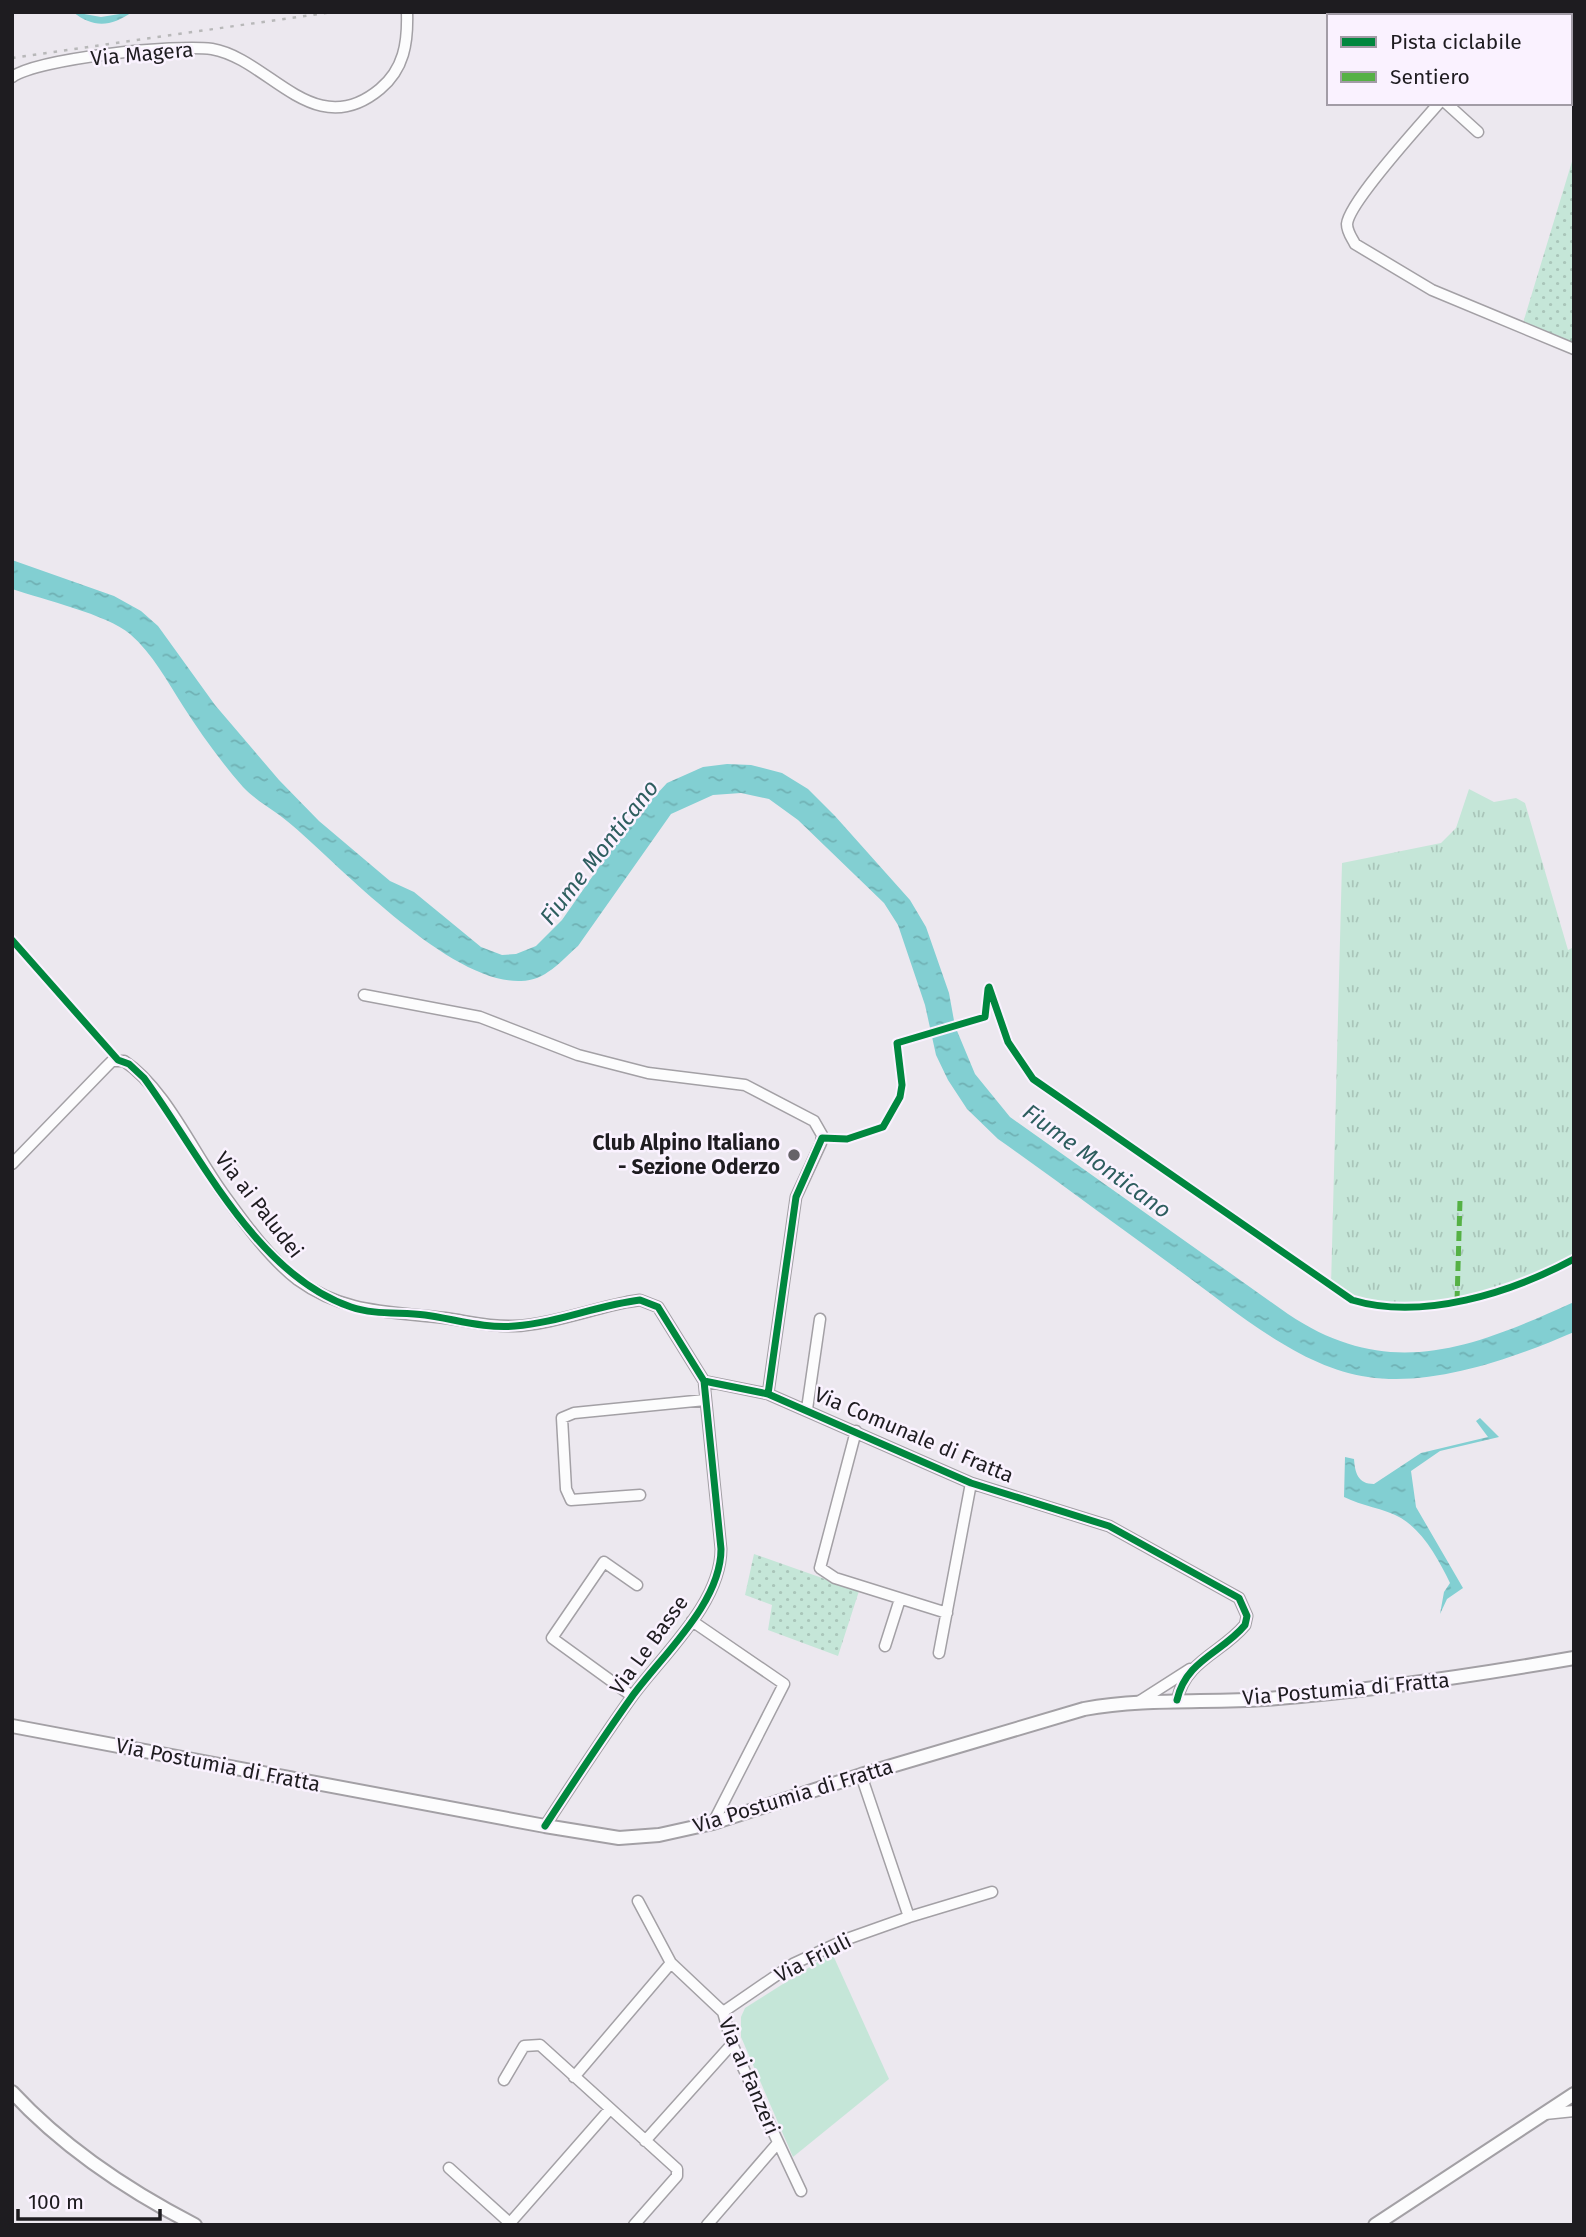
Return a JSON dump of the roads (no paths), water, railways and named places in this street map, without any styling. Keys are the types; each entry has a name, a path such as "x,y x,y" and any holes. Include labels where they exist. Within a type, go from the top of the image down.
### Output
{"main road":[{"name":"Via Postumia di Fratta","path":"12,1726 619,1838 659,1835 713,1823 861,1775 1084,1709 1140,1701 1263,1699 1429,1683 1574,1658"},
{"path":"12,2092 38,2119 146,2200 195,2225"},
{"path":"1375,2225 1574,2094"}],"street":[{"name":"Via Magera","path":"12,77 45,65 107,56 186,48 213,50 232,56 289,93 310,103 344,106 372,96 398,69 405,52 407,12"},
{"path":"1437,105 1365,191 1347,222 1348,232 1355,244 1432,290 1574,349"},
{"path":"1448,105 1478,132"},
{"path":"364,995 480,1017 578,1055 648,1073 745,1084 814,1121 822,1135 821,1143 796,1197 768,1394 704,1381"},
{"name":"Via ai Paludei","path":"12,1164 112,1061 124,1061 144,1078 222,1192 278,1262 296,1279 351,1307 454,1319"},
{"name":"Via Le Basse","path":"454,1319 493,1326 516,1326 627,1302 653,1303 684,1345 704,1381 721,1560 719,1571 692,1621 632,1696 545,1826"},
{"name":"Via Comunale di Fratta","path":"807,1409 820,1319"},
{"name":"Via Comunale di Fratta","path":"768,1394 971,1483 1109,1526 1238,1598 1247,1616 1245,1626 1194,1667 1180,1689 1177,1700"},
{"path":"640,1495 571,1500 566,1489 562,1418 568,1414 705,1400"},
{"path":"856,1431 820,1568 835,1578 947,1613"},
{"path":"939,1653 971,1483"},
{"path":"632,1696 552,1638 604,1562 637,1585"},
{"path":"885,1646 900,1599"},
{"name":"Via Le Basse","path":"692,1621 784,1684 713,1823"},
{"path":"1140,1701 1194,1667"},
{"path":"861,1775 909,1917"},
{"name":"Via Friuli","path":"723,2012 793,1964 848,1939 992,1892"},
{"name":"Via ai Fanzeri","path":"638,1901 671,1963 723,2012 732,2044 801,2191"},
{"path":"574,2077 671,1963"},
{"path":"504,2080 524,2046 530,2043 540,2045 677,2169 677,2176 634,2225"},
{"path":"645,2141 732,2044"},
{"path":"449,2168 511,2224 610,2109"},
{"path":"1545,2114 1574,2111"},
{"path":"707,2225 778,2144"}],"water":[{"path":"73,12 101,17 132,12 117,21 102,24 88,21"},
{"path":"12,560 114,596 141,611 158,626 215,705 279,780 319,821 390,881 414,892 481,947 502,955 516,954 536,946 562,920 629,824 667,783 703,767 727,764 751,765 782,773 808,789 910,900 926,927 949,993 955,1026 975,1074 1010,1117 1288,1314 1325,1335 1361,1347 1396,1352 1431,1351 1465,1344 1537,1319 1574,1302 1574,1332 1473,1368 1420,1378 1393,1379 1343,1371 1293,1350 1269,1335 998,1139 967,1109 936,1055 925,1005 898,925 884,903 798,820 769,799 741,793 713,795 671,814 578,946 559,964 538,978 521,981 493,977 463,964 400,921 287,821 243,787 204,737 153,659 130,634 91,614 12,589"},
{"path":"1480,1418 1499,1437 1440,1451 1411,1471 1416,1507 1463,1588 1447,1599 1440,1614 1444,1592 1450,1583 1435,1556 1416,1530 1401,1518 1344,1497 1345,1457 1354,1459 1361,1480 1374,1484 1421,1453 1488,1437 1476,1421"}],"railway":[{"path":"12,58 332,12"}],"place":[{"name":"Club Alpino Italiano - Sezione Oderzo","path":"794,1155"}],"water label":[{"name":"Fiume Monticano","path":"599,852"},
{"name":"Fiume Monticano","path":"1097,1161"}]}
